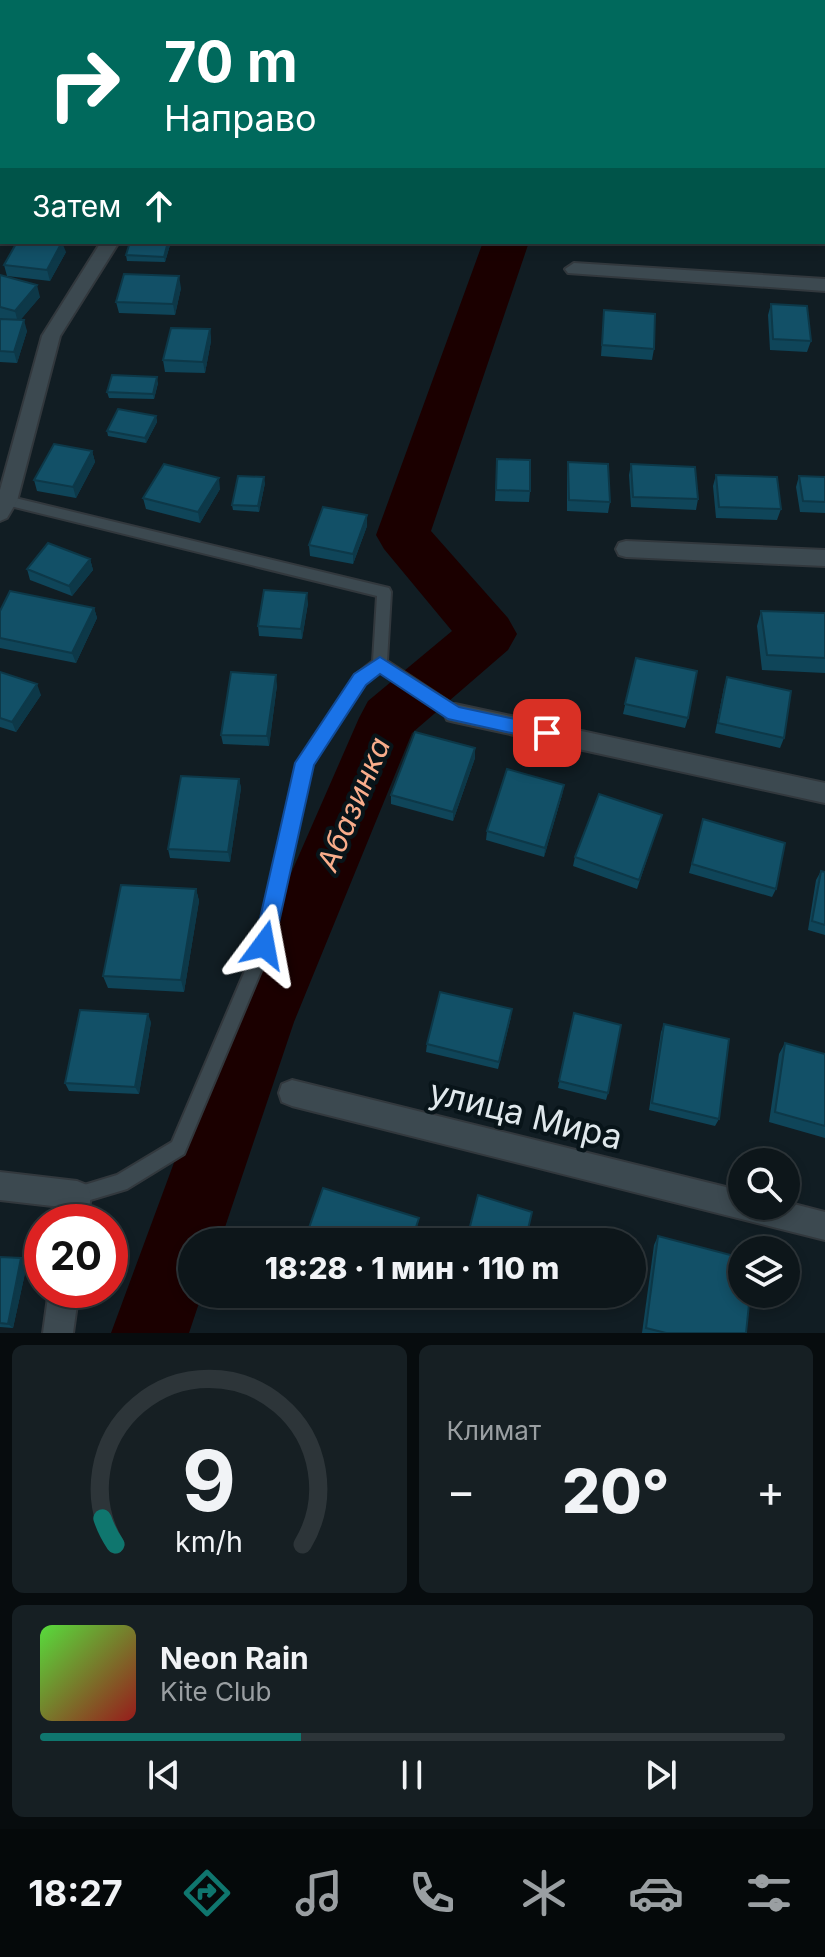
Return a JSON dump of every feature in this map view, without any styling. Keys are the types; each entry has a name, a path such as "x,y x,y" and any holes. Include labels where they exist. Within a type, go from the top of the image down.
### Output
{"street":[{"path":"2,505 51,336 109,244"},
{"path":"574,269 825,285"},
{"path":"626,549 825,558"},
{"path":"455,713 825,793"},
{"name":"улица Мира","path":"292,1093 728,1202"},
{"path":"0,1186 61,1204"},
{"name":"улица Мира","path":"800,1220 825,1226"},
{"path":"58,1333 61,1308"}],"lane":[{"path":"2,505 384,592 380,664 360,679 305,763 264,945 178,1148 82,1204"},
{"path":"380,664 455,713"}],"building":[{"path":"16,244 61,244 47,270 4,265"},
{"path":"129,244 167,244 164,257 126,255"},
{"path":"124,274 179,276 173,304 116,302"},
{"path":"0,275 37,285 15,311 0,307"},
{"path":"771,304 807,306 811,341 773,339"},
{"path":"604,310 655,314 654,349 602,345"},
{"path":"0,319 24,320 14,352 0,351"},
{"path":"171,328 210,329 203,362 163,360"},
{"path":"112,375 157,377 153,394 107,392"},
{"path":"118,409 156,416 145,438 107,431"},
{"path":"54,444 92,451 73,487 34,480"},
{"path":"497,459 530,460 530,491 496,490"},
{"path":"568,462 608,464 610,502 569,500"},
{"path":"164,464 219,478 198,512 143,498"},
{"path":"631,464 695,467 698,499 633,497"},
{"path":"716,475 777,477 781,509 719,507"},
{"path":"238,476 264,477 258,506 232,505"},
{"path":"799,476 825,477 825,502 803,501"},
{"path":"323,507 367,515 353,554 309,545"},
{"path":"48,543 90,559 69,586 27,569"},
{"path":"264,590 307,593 301,629 258,626"},
{"path":"10,591 94,608 72,653 0,638 0,611"},
{"path":"761,611 825,613 825,658 767,655"},
{"path":"636,658 697,671 688,718 625,704"},
{"path":"0,672 37,684 12,722 0,718"},
{"path":"231,672 276,675 267,736 221,735"},
{"path":"727,677 791,691 784,738 718,723"},
{"path":"415,732 475,748 453,812 391,795"},
{"path":"507,769 564,785 545,848 487,831"},
{"path":"181,776 239,779 228,852 168,849"},
{"path":"599,794 662,815 639,880 575,857"},
{"path":"703,819 785,843 776,889 692,864"},
{"path":"821,871 825,872 825,925 812,921"},
{"path":"121,885 196,889 181,980 103,976"},
{"path":"440,992 512,1009 499,1062 427,1044"},
{"path":"80,1010 148,1014 135,1087 65,1083"},
{"path":"574,1013 621,1025 608,1093 559,1081"},
{"path":"664,1024 729,1039 719,1119 652,1103"},
{"path":"785,1043 825,1054 825,1126 775,1112"},
{"path":"323,1188 419,1218 416,1228 309,1228"},
{"path":"478,1195 532,1212 528,1228 470,1228"},
{"path":"658,1236 728,1254 728,1308 749,1308 746,1333 666,1333 646,1328"},
{"path":"0,1257 21,1258 8,1324 0,1323"}],"waterway":[{"name":"Абазинка","path":"150,1333 260,1022 389,718 488,634 403,535 505,244"}],"route":[{"path":"264,945 305,763 360,679 380,664 455,713 547,733"}]}
